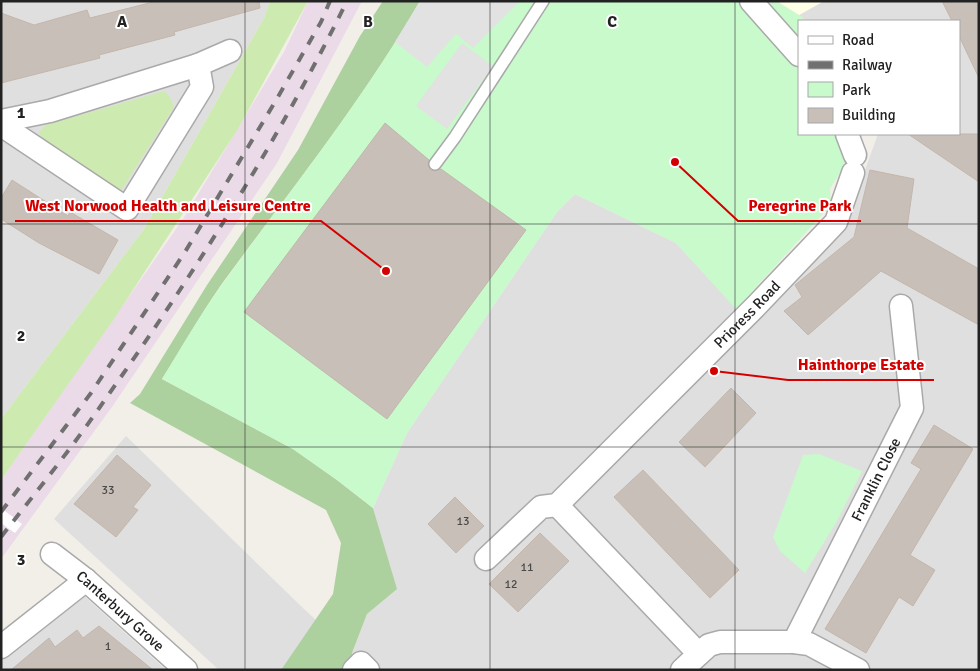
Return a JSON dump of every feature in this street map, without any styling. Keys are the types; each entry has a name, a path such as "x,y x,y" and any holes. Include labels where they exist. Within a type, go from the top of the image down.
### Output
{"street":[{"path":"752,1 798,54"},
{"path":"1,120 50,111 198,65 230,51"},
{"path":"1,125 127,210 202,87 198,65"},
{"name":"Prioress Road","path":"486,560 541,507 557,505 756,306 836,222 854,164 847,135"},
{"name":"Franklin Close","path":"794,642 912,408 901,306"},
{"path":"557,505 699,654"},
{"name":"Canterbury Grove","path":"52,554 86,580 186,670"},
{"path":"1,647 86,580"},
{"path":"682,670 709,645 720,642 794,642 810,644 858,670"},
{"path":"354,670 361,663 368,670"}],"lane":[{"path":"435,164 455,137 543,1"}],"shaded area":[{"path":"1,1 270,1 264,18 144,229 1,419"},
{"path":"308,1 362,1 277,163 112,407 1,559 1,480 183,219 284,52"},
{"path":"420,1 520,1 473,48 456,34 427,67 395,42"},
{"path":"777,1 824,1 799,15"},
{"path":"824,1 979,1 979,670 219,670 54,519 126,436 304,609 352,653 367,614 396,588 373,508 407,433 557,212 575,194 676,243 737,309 853,203 878,135 960,135 960,20 804,20 799,15"},
{"path":"462,43 493,66 447,129 416,106"},
{"path":"82,594 166,670 1,670 1,658"}],"green space":[{"path":"270,1 308,1 238,129 114,319 1,480 1,419 144,229 264,18"},
{"path":"383,1 420,1 398,38 349,111 221,285 162,379 293,449 373,508 397,589 367,614 352,653 351,670 281,670 333,594 341,543 326,510 130,403 140,394 207,285 298,150 360,36"},
{"path":"420,1 776,1 802,17 804,20 798,20 798,135 863,135 830,189 831,205 736,309 676,243 575,194 557,212 407,433 373,508 293,449 162,379 213,297 349,111 398,38"},
{"path":"164,91 170,97 174,107 121,191 111,191 44,145 39,132 46,125"},
{"path":"819,454 862,471 836,523 805,573 780,551 773,537 803,455"}],"pier":[{"path":"1,508 22,524 15,533 1,523"}],"building":[{"path":"157,1 259,1 260,8 174,32 175,35 99,55 100,58 1,83 1,13 34,25 87,10 90,18"},
{"path":"942,1 979,1 979,78 960,38 960,20 952,20"},
{"path":"385,123 429,160 430,170 441,169 526,230 387,419 244,312"},
{"path":"979,134 979,182 909,135"},
{"path":"870,170 914,179 907,228 979,269 979,325 881,271 808,335 784,311 802,297 795,285 854,237"},
{"path":"12,180 68,216 70,212 118,240 99,274 39,243 1,219 1,198"},
{"path":"731,388 756,413 705,467 679,442"},
{"path":"934,425 973,449 910,555 935,570 913,606 899,597 866,653 825,629 921,469 911,463"},
{"path":"117,455 151,485 133,507 138,510 116,537 74,504"},
{"path":"643,470 739,570 710,598 614,497"},
{"path":"455,497 484,526 456,553 428,524"},
{"path":"540,533 569,561 518,612 489,584"},
{"path":"99,626 153,670 11,670 49,638 55,647 77,630 83,638"}],"railway":[{"path":"1,512 91,393 185,252 275,102 321,22 330,1"},
{"path":"1,537 92,418 202,256 264,156 347,1"}],"place":[{"name":"Peregrine Park","path":"675,162"},
{"name":"West Norwood Health and Leisure Centre","path":"386,271"},
{"name":"Hainthorpe Estate","path":"714,371"}]}
